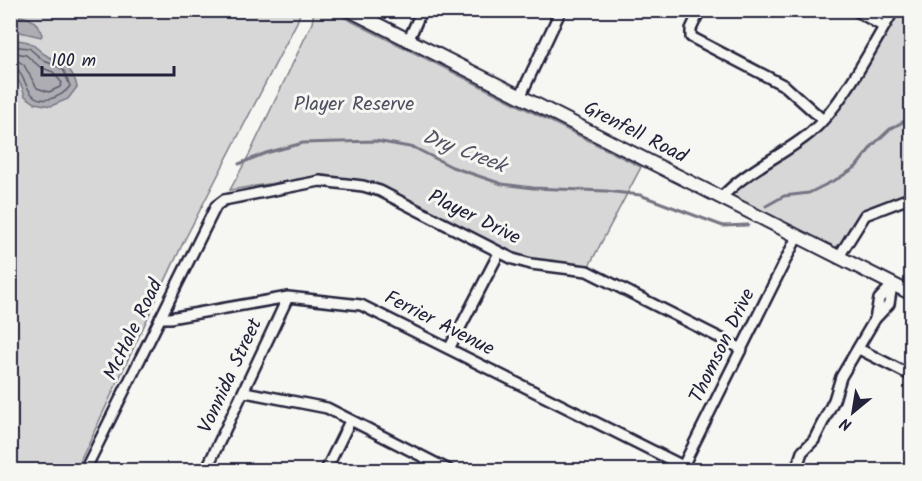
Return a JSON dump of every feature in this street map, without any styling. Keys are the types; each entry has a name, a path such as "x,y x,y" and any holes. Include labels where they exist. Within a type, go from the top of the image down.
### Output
{"main road":[{"name":"Grenfell Road","path":"349,10 905,291"}],"street":[{"path":"408,41 422,10"},
{"path":"520,97 561,10"},
{"path":"700,10 691,29 691,38 785,86 823,120"},
{"path":"855,10 884,27"},
{"path":"721,198 733,185 778,157 811,132 832,111 894,10"},
{"name":"Player Drive","path":"216,206 224,200 320,181 363,186 380,191 499,253 531,264 587,271 742,349"},
{"path":"838,258 866,214 912,197"},
{"name":"McHale Road","path":"85,471 216,206"},
{"name":"Thomson Drive","path":"682,468 797,237"},
{"path":"449,349 499,253"},
{"path":"796,471 802,452 814,440 834,400 841,377 875,319 905,291"},
{"name":"Ferrier Avenue","path":"160,318 288,297 361,305 682,468"},
{"name":"Vonnida Street","path":"206,471 288,297"},
{"path":"859,349 912,376"},
{"path":"245,392 327,408 449,471"},
{"path":"326,471 350,421"}],"green space":[{"path":"901,10 911,13 911,193 863,211 842,242 834,247 734,199 731,193 736,186 803,144 836,112 853,89 897,13"},
{"path":"10,11 301,11 183,243 76,470 11,470"},
{"name":"Player Reserve","path":"314,11 331,11 641,167 588,268 532,260 514,254 382,186 364,181 319,176 230,190 312,23"}],"water":[{"path":"11,17 30,19 36,24 41,30 41,37 11,30"},
{"path":"11,40 30,43 67,68 77,87 68,99 51,106 35,103 25,96 11,69"}],"waterway":[{"name":"Dry Creek","path":"766,206 784,196 809,193 839,178 856,167 873,145 890,129 912,117"},
{"name":"Dry Creek","path":"239,164 266,153 303,143 376,141 415,148 452,167 502,184 640,195 723,226 748,225"}]}
